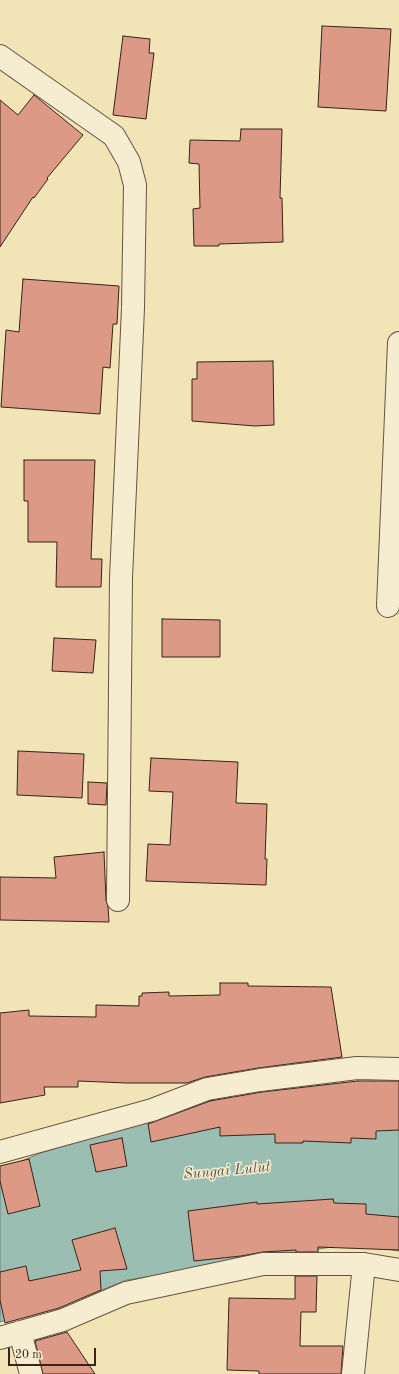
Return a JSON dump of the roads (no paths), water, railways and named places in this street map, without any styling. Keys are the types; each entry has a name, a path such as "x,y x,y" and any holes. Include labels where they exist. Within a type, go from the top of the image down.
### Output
{"street":[{"path":"0,56 114,136 130,162 135,185 133,308 121,578 118,900"},
{"path":"388,606 399,343"},
{"path":"0,1152 152,1110 207,1089 260,1080 357,1068 399,1069"},
{"path":"31,1374 10,1335 63,1320 126,1293 263,1264 364,1264 399,1270"},
{"path":"353,1374 364,1264"}],"water":[{"name":"Sungai Lulut","path":"399,1092 399,1251 350,1244 127,1280 79,1299 0,1322 0,1170 41,1153 204,1101 345,1093"}]}
